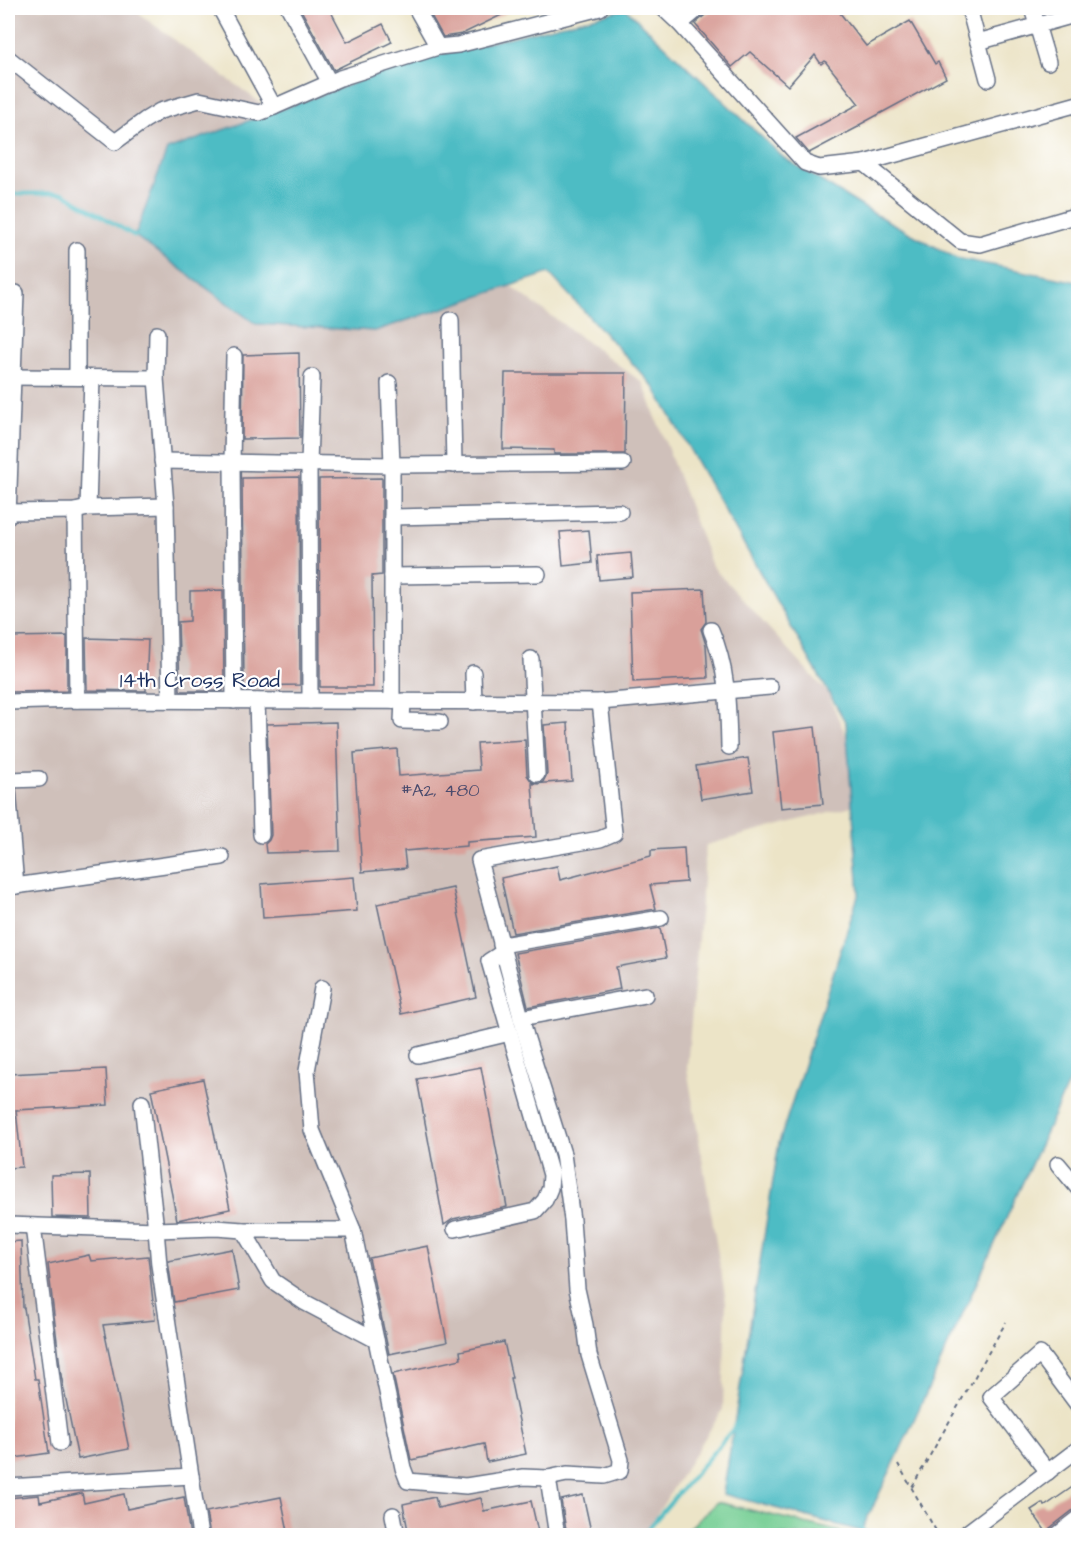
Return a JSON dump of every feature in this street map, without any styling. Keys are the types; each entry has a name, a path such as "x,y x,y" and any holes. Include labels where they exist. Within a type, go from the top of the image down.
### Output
{"street":[{"path":"220,8 274,107"},
{"path":"289,8 330,83"},
{"path":"416,8 438,47"},
{"path":"8,58 116,142 159,111 199,100 259,112 340,78 438,47 458,45 600,8"},
{"path":"663,8 806,163 819,168 864,163 1078,104"},
{"path":"680,24 699,8"},
{"path":"969,8 988,79"},
{"path":"1032,8 1048,62"},
{"path":"978,42 1078,14"},
{"path":"864,163 960,241 980,244 1078,215"},
{"path":"77,250 84,377 77,700"},
{"path":"16,293 10,377 8,514 166,506"},
{"path":"452,320 454,465"},
{"path":"157,334 156,378 166,506 170,700"},
{"path":"234,356 232,462 234,701"},
{"path":"10,377 156,378"},
{"path":"310,701 309,463 312,377"},
{"path":"389,383 392,576 398,701 402,721 440,722"},
{"path":"162,461 392,465 623,463"},
{"path":"392,517 620,512"},
{"path":"392,576 538,574"},
{"path":"711,630 723,662 728,691 729,747"},
{"path":"531,658 537,774"},
{"path":"473,673 474,702"},
{"name":"14th Cross Road","path":"8,702 77,700 600,702 770,687"},
{"path":"257,701 261,835"},
{"path":"322,988 308,1071 312,1130 353,1230 403,1468 408,1481 466,1486 523,1477 548,1478 567,1474 604,1476 620,1471 621,1460 589,1356 577,1289 569,1191 562,1154 521,1018 479,860 600,839 614,833 600,702"},
{"path":"8,780 39,779"},
{"path":"8,789 12,887 222,857"},
{"path":"456,1229 535,1211 545,1200 550,1188 551,1175 489,961 502,948 661,918"},
{"path":"521,1018 645,995"},
{"path":"418,1055 510,1033"},
{"path":"142,1103 159,1265 200,1536"},
{"path":"1058,1164 1078,1188"},
{"path":"8,1225 156,1230 216,1228 353,1230"},
{"path":"33,1226 60,1443"},
{"path":"243,1230 273,1281 304,1302 376,1340"},
{"path":"1048,1472 991,1397 1040,1354 1078,1406"},
{"path":"968,1532 1078,1449"},
{"path":"8,1487 191,1476"},
{"path":"548,1478 557,1536"},
{"path":"393,1515 397,1536"},
{"path":"1056,1536 1078,1519"}],"path":[{"path":"912,1487 1006,1322"},
{"path":"898,1464 939,1536"}],"shaded area":[{"path":"8,8 131,8 643,383 712,566 827,692 874,800 706,845 687,1068 726,1302 723,1409 644,1535 8,1535"}],"green space":[{"path":"717,1502 846,1533 848,1535 682,1535"}],"water":[{"path":"626,9 784,158 871,212 956,258 1078,282 1078,1062 861,1531 723,1494 779,1143 859,893 846,723 654,387 549,273 375,331 256,324 135,236 167,150 421,59"}],"building":[{"path":"300,8 329,8 347,42 383,24 392,42 334,70"},
{"path":"427,8 516,8 462,34 443,37"},
{"path":"713,8 836,8 866,46 910,21 935,64 938,62 946,78 809,153 796,138 859,104 825,61 821,64 815,55 788,86 750,52 732,67 695,24"},
{"path":"299,353 300,438 242,439 243,355"},
{"path":"505,373 626,373 625,454 554,454 554,450 503,449"},
{"path":"299,477 300,685 244,686 242,478"},
{"path":"382,478 382,575 372,576 373,687 320,687 319,479"},
{"path":"589,530 592,563 563,566 560,532"},
{"path":"631,553 633,577 599,580 597,556"},
{"path":"704,589 706,622 701,629 706,645 708,678 633,682 630,592"},
{"path":"223,590 223,691 180,691 178,622 190,621 190,591"},
{"path":"67,636 67,691 8,692 8,637"},
{"path":"86,638 148,640 146,691 87,690"},
{"path":"336,722 340,851 266,853 265,844 271,835 267,724"},
{"path":"568,723 572,781 539,783 543,782 547,774 544,725"},
{"path":"815,727 823,804 781,808 773,732"},
{"path":"525,740 527,775 532,782 537,784 532,784 536,837 467,842 467,846 404,851 406,868 362,872 354,753 397,749 399,776 479,770 477,743"},
{"path":"748,758 753,791 701,799 696,766"},
{"path":"684,848 686,882 650,885 656,909 513,933 501,878 557,866 560,880 651,856 651,850"},
{"path":"354,877 357,911 263,918 261,884"},
{"path":"453,888 476,997 401,1014 377,904"},
{"path":"660,928 666,958 616,967 620,989 528,1007 515,953"},
{"path":"481,1067 507,1207 453,1219 444,1225 417,1079"},
{"path":"106,1069 108,1105 16,1110 22,1167 8,1168 8,1074"},
{"path":"203,1079 230,1209 177,1220 151,1090"},
{"path":"90,1174 91,1218 52,1217 51,1175"},
{"path":"21,1241 23,1308 35,1379 38,1379 49,1453 8,1459 8,1242"},
{"path":"428,1246 447,1342 389,1354 369,1258"},
{"path":"232,1249 239,1290 174,1302 168,1261"},
{"path":"89,1255 91,1261 148,1256 155,1320 103,1325 129,1449 78,1459 61,1375 48,1264"},
{"path":"504,1342 526,1454 487,1462 484,1444 411,1460 393,1374 461,1359 460,1351"},
{"path":"1074,1486 1078,1493 1078,1509 1050,1528 1047,1533 1031,1510 1042,1503 1045,1506"},
{"path":"82,1493 84,1503 124,1494 127,1509 184,1497 190,1536 10,1536 8,1498 39,1495 40,1502"},
{"path":"583,1495 592,1536 567,1536 561,1500"},
{"path":"281,1497 289,1536 210,1536 206,1512"},
{"path":"435,1497 438,1508 481,1498 484,1511 531,1501 539,1536 409,1536 403,1504"}],"waterway":[{"path":"8,194 63,193 135,236"},
{"path":"642,1536 736,1423"},
{"path":"858,1526 869,1536"}]}
